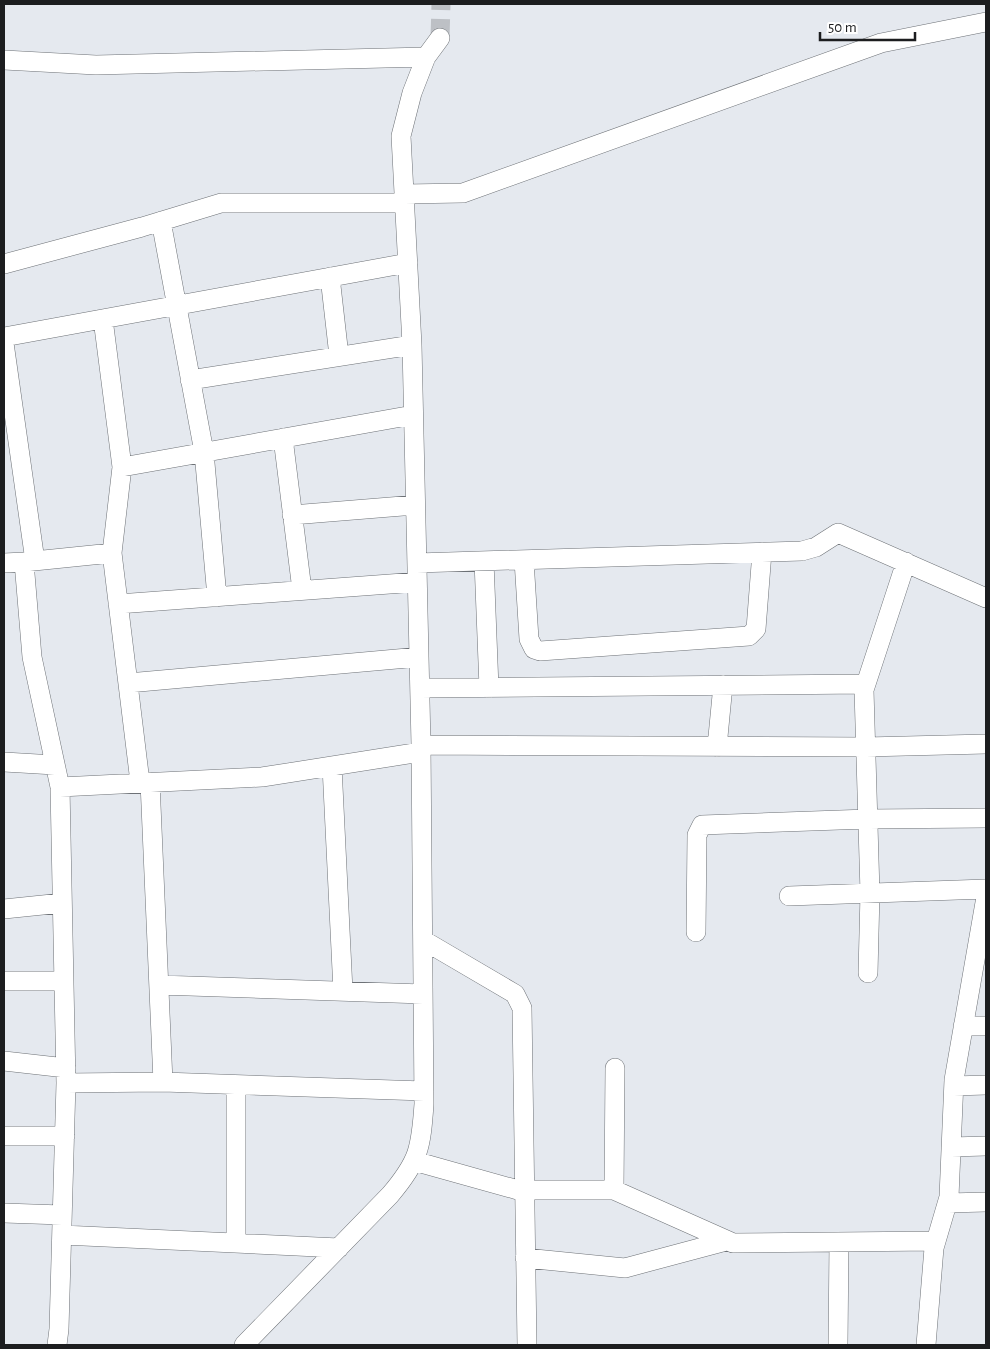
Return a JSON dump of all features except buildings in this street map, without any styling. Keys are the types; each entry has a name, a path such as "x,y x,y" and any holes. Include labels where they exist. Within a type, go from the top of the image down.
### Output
{"street":[{"path":"4,264 161,221 211,204 405,199 463,193 881,43 986,22"},
{"path":"244,1345 390,1195 405,1177 421,1143 424,1091 420,688 412,345 401,136 412,93 426,57 440,38"},
{"path":"4,60 96,65 426,57"},
{"path":"161,221 175,306 204,452 217,597"},
{"path":"4,337 408,263"},
{"path":"330,277 339,356"},
{"path":"103,319 122,467 112,554 128,683 145,782 159,985 163,1082"},
{"path":"4,343 29,561 32,657 60,787 66,1076 57,1345"},
{"path":"190,380 412,345"},
{"path":"122,467 414,415"},
{"path":"283,438 302,590"},
{"path":"292,515 415,506"},
{"path":"118,604 302,590 484,561 809,550 838,533 986,598"},
{"path":"524,560 529,639 534,649 540,650 749,636 756,629 762,552"},
{"path":"4,563 112,554"},
{"path":"484,561 489,688"},
{"path":"868,972 870,893 865,684 906,562"},
{"path":"128,683 419,657"},
{"path":"420,688 865,684"},
{"path":"717,747 722,685"},
{"path":"60,787 262,777 421,749 866,747 986,744"},
{"path":"4,762 55,765"},
{"path":"332,766 343,991"},
{"path":"696,932 698,835 702,825 868,819 986,818"},
{"path":"789,896 986,889"},
{"path":"926,1345 935,1241 948,1203 954,1086 963,1026 978,995 986,897"},
{"path":"4,909 62,903"},
{"path":"423,940 510,990 520,1001 522,1008 526,1345"},
{"path":"4,981 64,981"},
{"path":"159,985 423,994"},
{"path":"963,1026 986,1026"},
{"path":"4,1061 66,1076 163,1082 424,1091"},
{"path":"614,1068 614,1190"},
{"path":"236,1085 236,1243"},
{"path":"954,1086 986,1085"},
{"path":"4,1136 65,1136"},
{"path":"951,1147 986,1146"},
{"path":"414,1161 523,1191 614,1190 726,1241"},
{"path":"948,1203 986,1202"},
{"path":"4,1213 62,1215"},
{"path":"62,1235 340,1248"},
{"path":"525,1258 625,1268 726,1241 935,1241"},
{"path":"838,1345 839,1242"}],"tunnel":[{"path":"440,38 441,4"}]}
